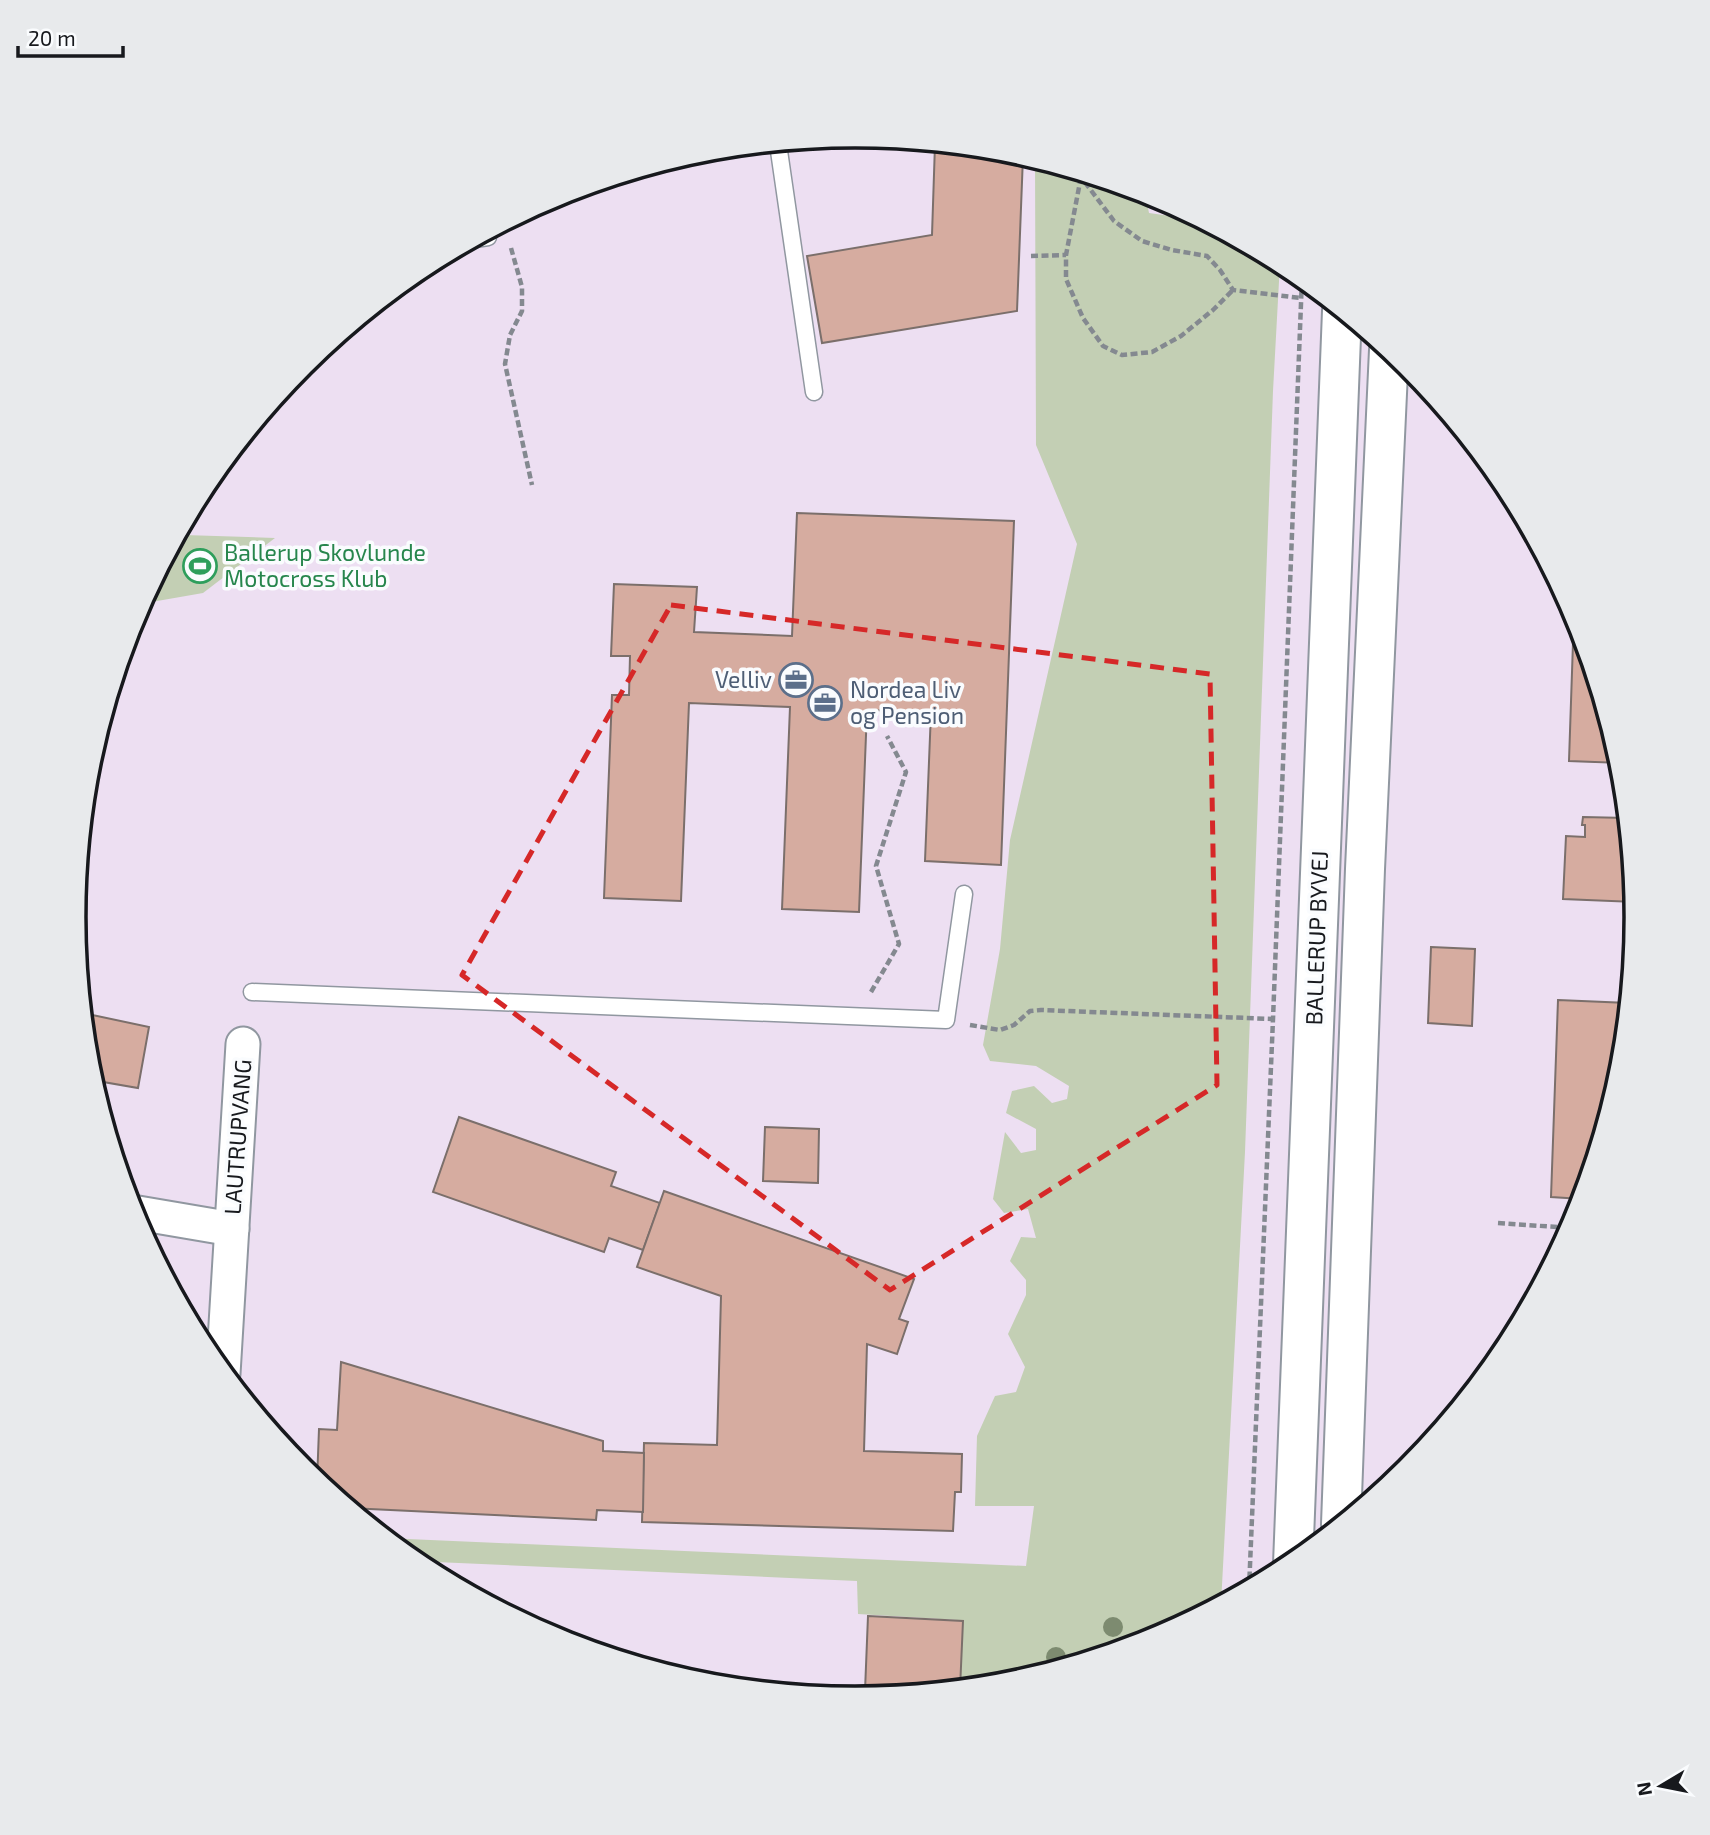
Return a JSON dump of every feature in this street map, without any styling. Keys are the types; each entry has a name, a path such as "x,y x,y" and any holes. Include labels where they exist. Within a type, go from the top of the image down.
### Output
{"main road":[{"name":"BALLERUP BYVEJ","path":"1294,1549 1342,322"},
{"name":"BALLERUP BYVEJ","path":"1341,1513 1365,869 1388,364"}],"street":[{"name":"LAUTRUPVANG","path":"224,1357 243,1044"},
{"name":"LAUTRUPVANG","path":"145,1214 232,1230"}],"lane":[{"path":"779,153 814,393"},
{"path":"252,992 946,1020 964,894"}],"path":[{"path":"1079,182 1066,255 1066,279 1083,318 1103,346 1122,355 1152,352 1181,337 1233,290"},
{"path":"1087,184 1114,221 1142,242 1207,256 1233,290"},
{"path":"493,239 511,246 522,287 522,311 510,335 505,364 531,485"},
{"path":"1031,256 1066,255"},
{"path":"1233,290 1301,298"},
{"path":"1249,1578 1301,292"},
{"path":"869,1017 871,991 899,944 876,866 906,772 887,736"},
{"path":"946,1020 1000,1030 1014,1025 1030,1011 1041,1010 1273,1019"},
{"path":"1498,1223 1559,1226"}],"highlighted area":[{"path":"671,605 1210,674 1217,1085 890,1290 462,975"}],"shaded area":[{"path":"855,148 955,155 1054,174 1102,189 1149,207 1240,251 1323,307 1362,339 1433,410 1465,449 1495,490 1545,577 1566,623 1598,718 1618,817 1623,867 1623,968 1618,1018 1598,1117 1583,1165 1566,1212 1521,1302 1495,1345 1433,1425 1362,1496 1323,1528 1240,1584 1195,1607 1102,1646 1054,1661 1005,1672 905,1685 855,1687 755,1680 656,1661 608,1646 561,1628 470,1584 387,1528 348,1496 277,1425 245,1386 215,1345 165,1258 144,1212 112,1117 92,1018 87,968 87,867 92,817 112,718 127,670 144,623 189,533 215,490 277,410 348,339 387,307 470,251 515,228 608,189 656,174 705,163 805,150"}],"green space":[{"path":"1035,170 1102,189 1148,207 1149,213 1168,216 1195,228 1240,251 1279,276 1245,1152 1222,1593 1149,1628 1102,1646 1054,1661 955,1680 957,1620 858,1614 857,1581 436,1562 402,1539 1026,1566 1034,1506 975,1506 977,1436 995,1396 1016,1392 1025,1367 1008,1334 1026,1295 1026,1280 1010,1261 1021,1237 1036,1238 1028,1209 1004,1213 993,1199 1005,1132 1021,1153 1036,1150 1036,1129 1006,1113 1012,1091 1034,1086 1052,1103 1067,1099 1069,1086 1036,1066 990,1061 983,1045 1000,949 1010,840 1077,544 1036,445"},
{"name":"Ballerup Skovlunde Motocross Klub","path":"188,535 275,538 203,593 154,602"}],"building":[{"path":"935,153 1023,167 1017,311 822,343 807,256 932,235"},
{"path":"797,513 1014,521 1001,865 925,861 931,712 867,710 859,912 782,909 790,707 689,703 681,901 604,898 612,695 629,695 630,656 611,656 614,584 697,587 694,632 792,636"},
{"path":"1573,642 1598,718 1608,762 1569,761"},
{"path":"1583,817 1618,818 1624,902 1563,899 1566,836 1585,837 1585,825 1582,825"},
{"path":"1431,947 1475,949 1472,1026 1428,1023"},
{"path":"1558,1000 1620,1003 1598,1117 1583,1165 1571,1198 1551,1197"},
{"path":"92,1015 149,1027 138,1088 104,1082"},
{"path":"459,1117 616,1172 611,1186 660,1203 643,1250 609,1238 604,1252 433,1192"},
{"path":"765,1127 819,1129 818,1183 763,1181"},
{"path":"664,1191 914,1279 899,1319 908,1322 897,1354 867,1344 864,1451 962,1454 961,1492 955,1492 953,1531 642,1522 644,1443 717,1445 721,1296 637,1267"},
{"path":"341,1362 603,1441 603,1451 644,1453 643,1512 597,1510 596,1520 363,1509 318,1467 319,1429 337,1430"},
{"path":"868,1616 963,1621 960,1679 865,1687"}],"place":[{"name":"Ballerup Skovlunde Motocross Klub","path":"200,566"},
{"name":"Velliv","path":"796,680"},
{"name":"Nordea Liv og Pension","path":"825,703"}]}
